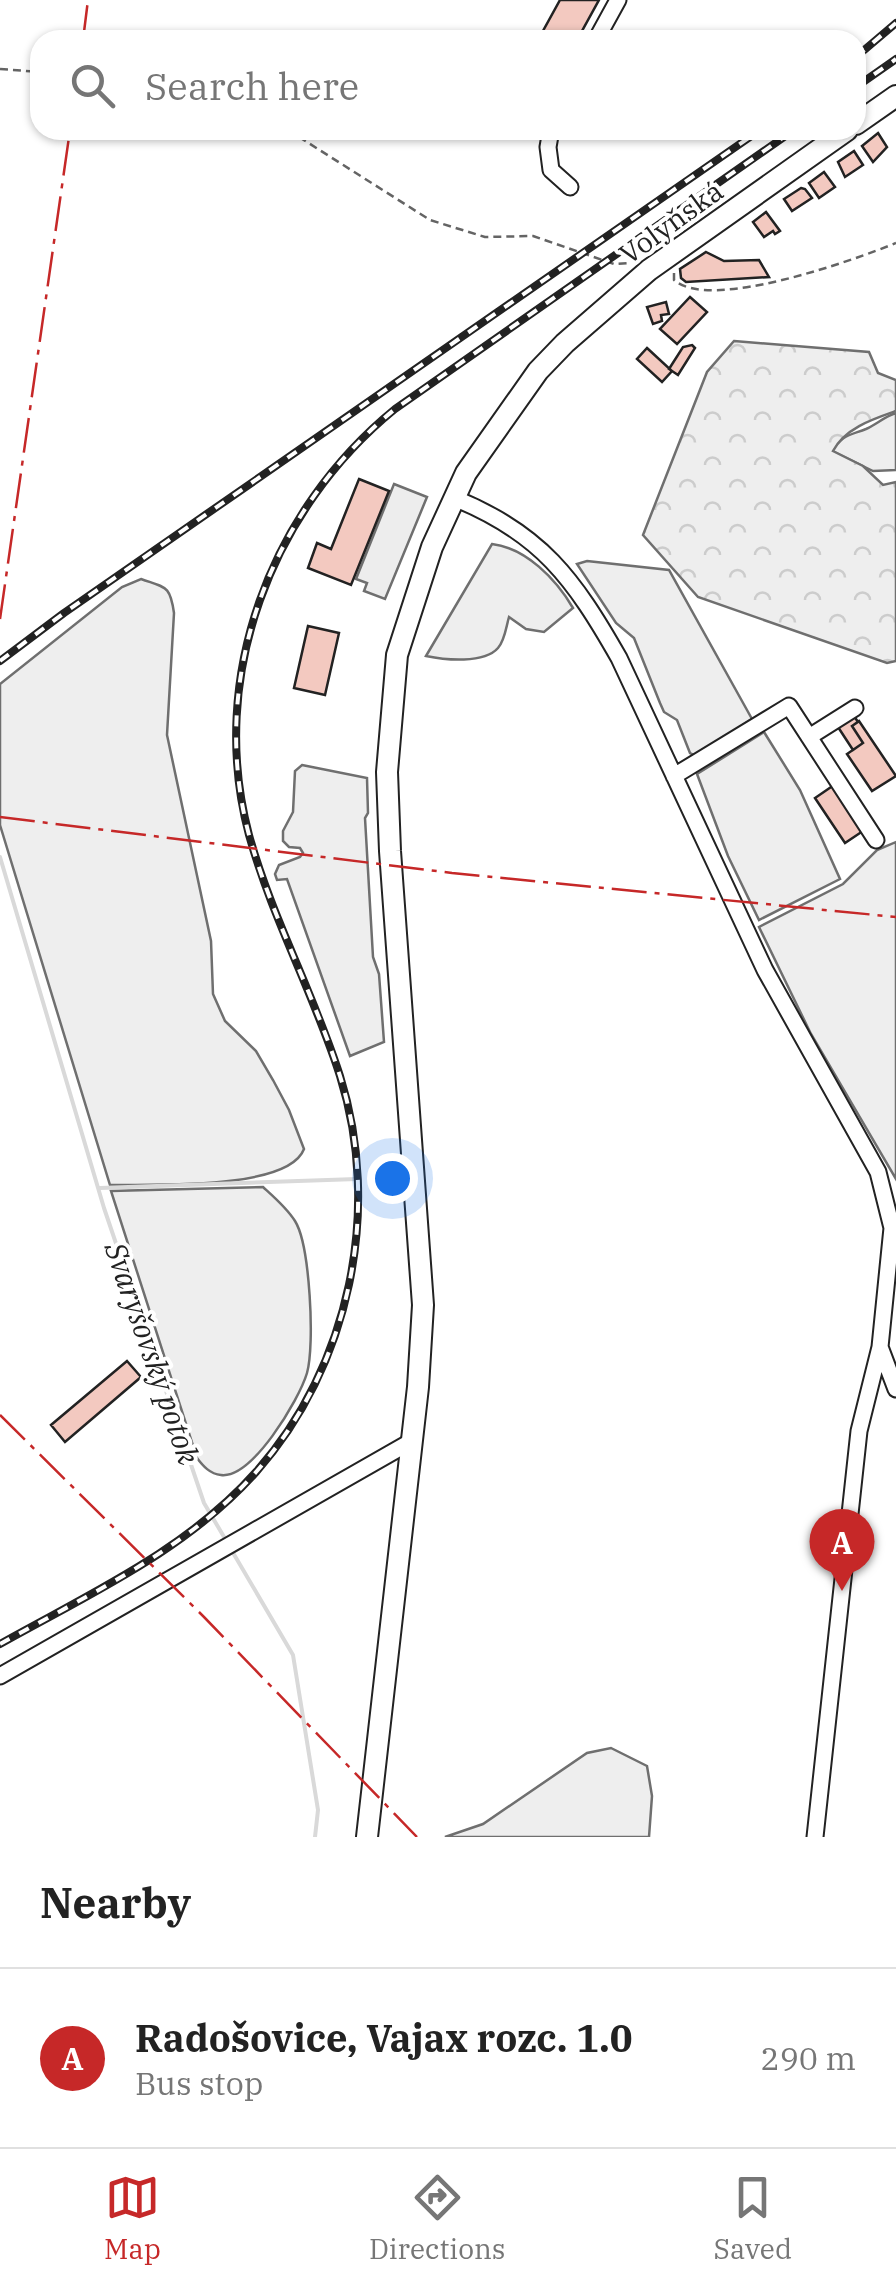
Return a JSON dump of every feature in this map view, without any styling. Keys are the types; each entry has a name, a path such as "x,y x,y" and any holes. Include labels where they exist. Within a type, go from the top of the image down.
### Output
{"main road":[{"path":"866,117 896,96"},
{"name":"Volyňská","path":"367,1837 418,1387 422,1286 387,772 398,655 426,565 454,498 483,447 538,371 649,270 833,140"}],"street":[{"path":"602,30 618,0"},
{"path":"549,140 552,170 570,187"},
{"path":"454,498 516,528 554,561 576,588 619,658 765,970 878,1172 892,1228 880,1347 859,1431 815,1837"},
{"path":"674,776 790,706 876,840"},
{"path":"809,737 855,708"},
{"path":"880,1347 896,1389"},
{"path":"0,1676 412,1441"}],"path":[{"path":"0,69 30,71"},
{"path":"304,140 430,220 485,237 532,236 614,264 639,261"},
{"path":"674,272 674,280 680,286 708,291 802,276 896,243"}],"green space":[{"path":"734,341 869,352 878,373 896,380 896,411 852,430 833,451 863,466 883,485 896,482 896,661 887,663 698,597 643,535 707,372"},
{"path":"896,413 896,470 873,471 832,451 843,439"},
{"path":"492,544 528,558 558,586 573,608 544,632 526,629 509,617 500,645 484,657 426,656"},
{"path":"587,561 669,570 752,719 696,756 690,753 677,720 664,712 634,638 616,623 577,564"},
{"path":"141,579 168,592 174,613 167,735 211,941 213,994 225,1021 256,1051 289,1110 304,1149 293,1163 246,1179 110,1185 0,825 0,684 122,587"},
{"path":"764,732 800,790 840,879 759,920 728,856 697,774"},
{"path":"302,765 367,778 365,818 373,957 379,974 384,1042 350,1056 287,879 277,880 275,874 279,865 303,853 283,841 283,831 293,812 295,771"},
{"path":"896,842 896,1179 811,1034 759,927 843,884 877,850"},
{"path":"263,1187 288,1212 300,1233 310,1296 307,1373 284,1418 260,1452 233,1473 221,1475 204,1467 197,1458 111,1191"},
{"path":"611,1748 647,1766 652,1796 649,1837 445,1837 483,1824 587,1753"}],"shaded area":[{"path":"394,484 427,497 385,599 364,591 367,583 356,579"}],"building":[{"path":"560,0 599,0 582,30 544,30"},
{"path":"878,133 887,147 873,162 862,146"},
{"path":"854,151 863,165 845,177 838,162"},
{"path":"824,172 835,187 819,198 809,183"},
{"path":"801,188 812,198 792,211 784,199"},
{"path":"766,212 780,231 764,237 753,222"},
{"path":"706,252 724,261 759,260 769,277 686,282 681,278 680,269"},
{"path":"690,297 707,312 677,344 660,329"},
{"path":"666,302 669,314 661,315 662,321 653,324 647,307"},
{"path":"683,347 695,348 678,375 669,369"},
{"path":"647,348 672,371 662,382 637,359"},
{"path":"359,479 389,491 351,585 308,568 317,543 331,549"},
{"path":"308,626 339,633 325,695 294,688"},
{"path":"854,716 858,722 852,726 863,743 853,750 838,727"},
{"path":"859,721 896,776 872,791 847,754 863,743 852,726"},
{"path":"834,785 863,831 845,843 815,798"},
{"path":"127,1361 141,1377 65,1442 51,1425"}],"waterway":[{"name":"Svaryšovský potok","path":"0,857 104,1208 204,1503 227,1542"},
{"path":"100,1188 357,1179"},
{"name":"Svaryšovský potok","path":"232,1551 293,1655 318,1810 315,1837"}],"railway":[{"path":"866,48 896,23"},
{"path":"866,80 896,59"},
{"path":"0,661 746,140"},
{"path":"0,1644 168,1548 229,1500 288,1430 315,1384 335,1335 349,1284 357,1232 358,1180 352,1127 330,1046 258,866 238,775 237,716 244,657 260,601 283,547 314,496 351,450 395,409 780,140"}],"power":[{"path":"84,30 88,0"},
{"path":"0,619 69,140"},
{"path":"0,817 452,873 896,917"},
{"path":"0,1415 204,1617 417,1837"}],"place":[{"name":"Radošovice, Vajax rozc. 1.0","path":"842,1591"}]}
